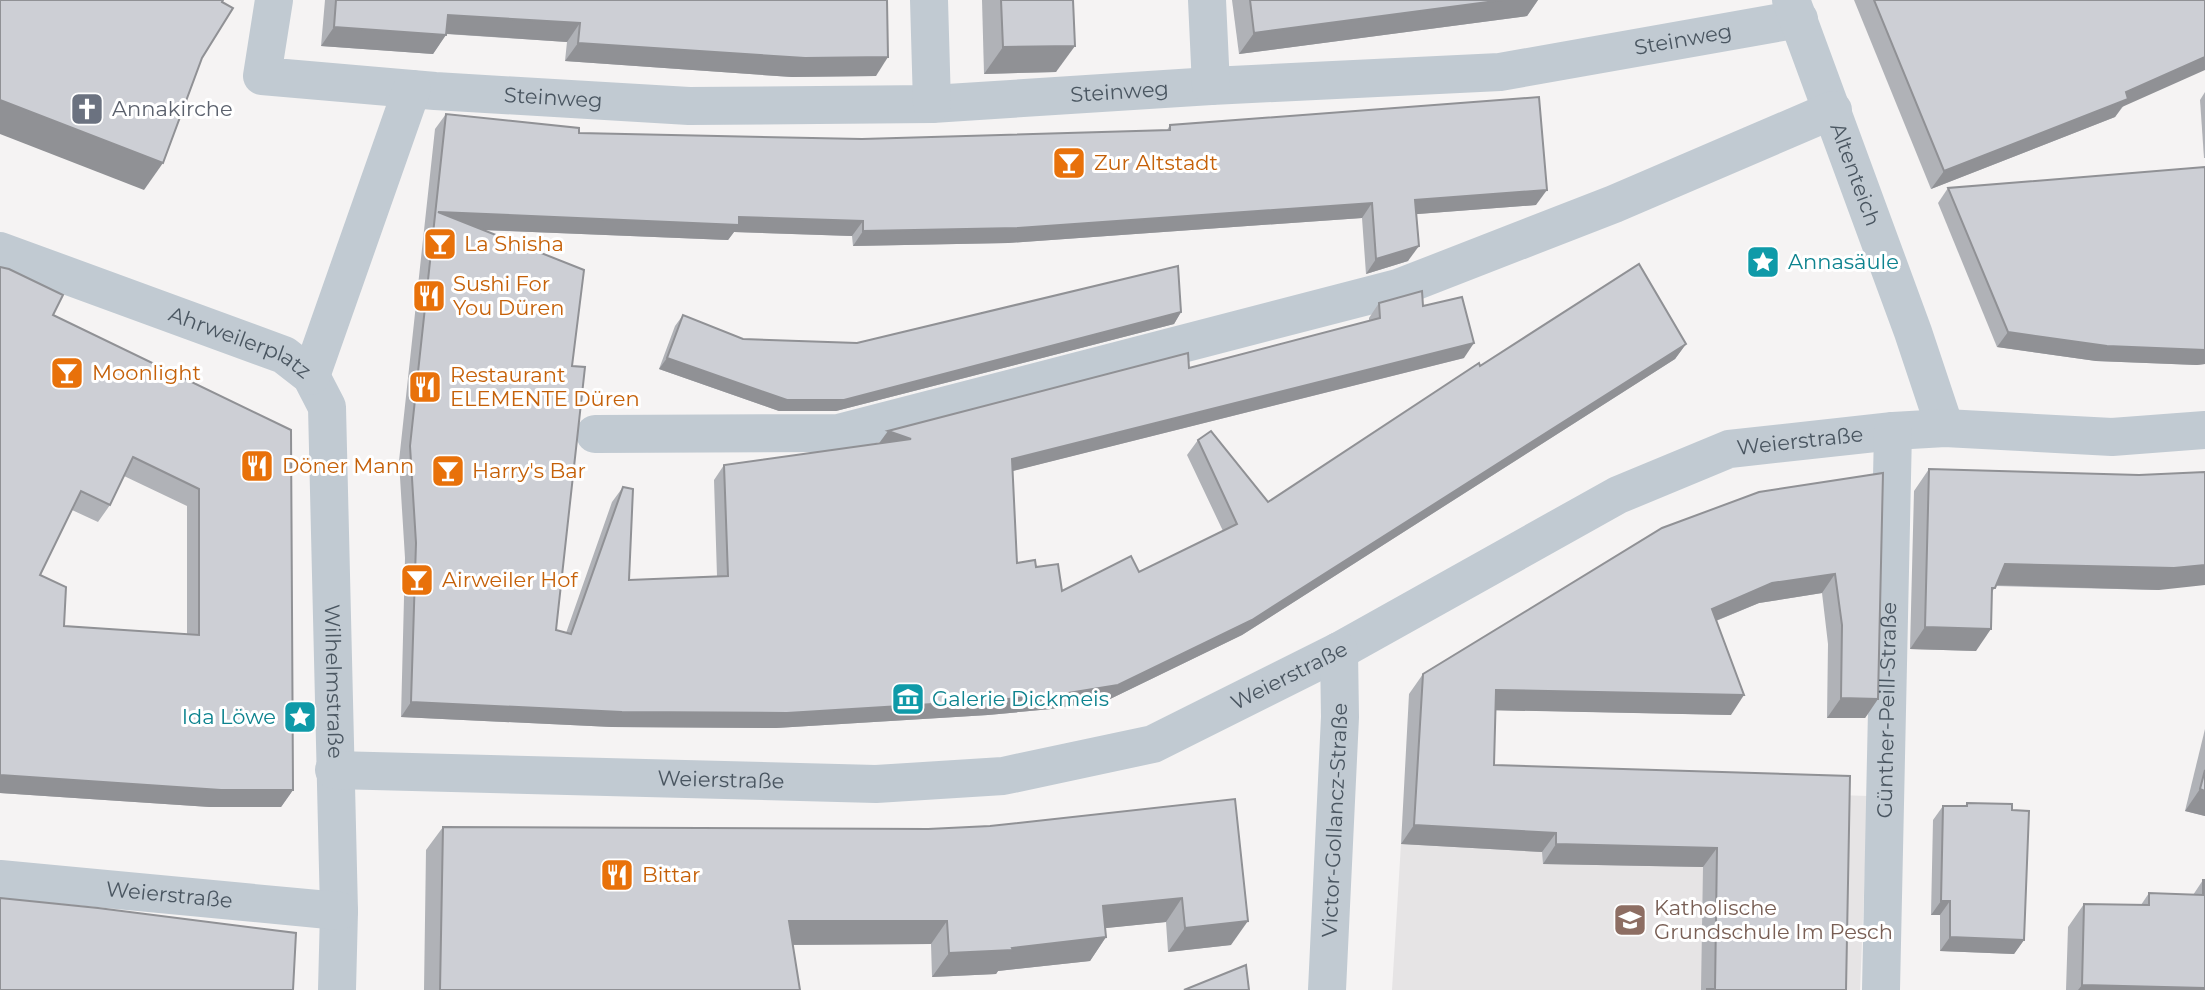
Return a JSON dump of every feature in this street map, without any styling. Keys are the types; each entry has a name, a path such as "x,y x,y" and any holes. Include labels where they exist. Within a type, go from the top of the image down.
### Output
{"street":[{"path":"274,0 262,76 424,90"},
{"path":"929,0 932,104"},
{"path":"1208,0 1211,86"},
{"name":"Steinweg","path":"424,90 689,106 932,104 1211,86 1500,72 1795,9"},
{"name":"Altenteich","path":"1795,9 1945,428"},
{"name":"Ahrweilerplatz","path":"0,251 284,355 311,376 424,90"},
{"path":"595,434 839,433 1398,288 1614,204 1833,110"},
{"name":"Wilhelmstraße","path":"311,376 327,407 339,911 337,990"},
{"name":"Weierstraße","path":"334,770 876,784 1003,776 1153,744 1339,651 1618,495 1729,449 1945,428 2112,437 2205,430"},
{"name":"Günther-Peill-Straße","path":"1881,990 1893,431"},
{"name":"Victor-Gollancz-Straße","path":"1327,990 1340,717 1339,651"},
{"name":"Weierstraße","path":"0,879 339,911"}],"shaded area":[{"name":"Katholische Grundschule Im Pesch","path":"1743,792 1868,796 1860,990 1392,990 1401,844 1494,849"}],"building":[{"name":"Annakirche","path":"0,0 223,0 222,2 233,8 202,58 163,163 0,100"},
{"path":"336,0 887,0 888,57 805,58 578,43 580,23 448,15 446,35 334,27"},
{"path":"1001,0 1073,0 1075,46 1003,47"},
{"path":"1250,0 1503,0 1254,33"},
{"path":"1874,0 2205,0 2205,57 2126,92 2128,99 1944,171"},
{"path":"1539,97 1547,190 1415,200 1419,246 1376,259 1372,203 1018,228 863,231 863,221 739,217 739,225 438,212 584,270 572,366 585,367 556,630 571,634 623,487 633,489 629,580 728,576 724,465 911,439 888,431 1188,353 1189,368 1380,318 1379,303 1422,291 1423,306 1462,297 1474,343 1012,459 1017,563 1035,560 1036,567 1058,564 1062,591 1131,556 1139,572 1237,524 1198,440 1211,431 1268,502 1479,363 1480,366 1639,264 1686,344 1252,620 1118,685 998,700 787,713 622,712 411,702 416,543 410,446 446,114 579,128 579,133 862,139 1170,130 1170,125"},
{"path":"2205,167 2205,350 2107,346 2008,332 1948,188"},
{"path":"1178,266 1181,312 844,400 787,400 667,358 683,315 743,339 857,343"},
{"path":"0,267 63,295 53,315 291,430 293,790 221,790 0,775","holes":["133,457 199,489 199,635 64,626 66,587 40,575 81,491 110,505"]},
{"path":"1929,469 2139,475 2205,472 2205,565 2174,568 2005,564 1995,588 1992,588 1991,629 1925,627"},
{"path":"1883,473 1878,699 1841,698 1842,625 1835,574 1772,583 1712,609 1744,695 1496,690 1494,765 1850,776 1846,990 1707,990 1715,989 1717,848 1556,844 1556,833 1414,825 1423,674 1662,528 1759,492"},
{"path":"2205,770 2205,791 2200,789"},
{"path":"1235,799 1248,921 1185,928 1182,898 1103,906 1106,937 1012,948 1013,950 949,953 947,921 789,921 800,990 440,990 443,827 928,829 990,826"},
{"path":"1967,803 2012,804 2012,810 2029,811 2024,940 1950,937 1950,901 1941,901 1943,806 1967,806"},
{"path":"2203,880 2205,988 2082,985 2084,904 2149,905 2149,893 2203,895"},
{"path":"0,898 296,933 293,990 0,990"},
{"path":"1246,965 1249,990 1184,990"}],"place":[{"name":"Annakirche","path":"87,109"},
{"name":"Zur Altstadt","path":"1069,163"},
{"name":"La Shisha","path":"440,244"},
{"name":"Annasäule","path":"1763,262"},
{"name":"Sushi For You Düren","path":"429,296"},
{"name":"Moonlight","path":"67,373"},
{"name":"Restaurant ELEMENTE Düren","path":"425,387"},
{"name":"Döner Mann","path":"257,466"},
{"name":"Harry's Bar","path":"448,471"},
{"name":"Airweiler Hof","path":"417,580"},
{"name":"Galerie Dickmeis","path":"908,699"},
{"name":"Ida Löwe","path":"300,717"},
{"name":"Bittar","path":"617,875"},
{"name":"Katholische Grundschule Im Pesch","path":"1630,920"}]}
